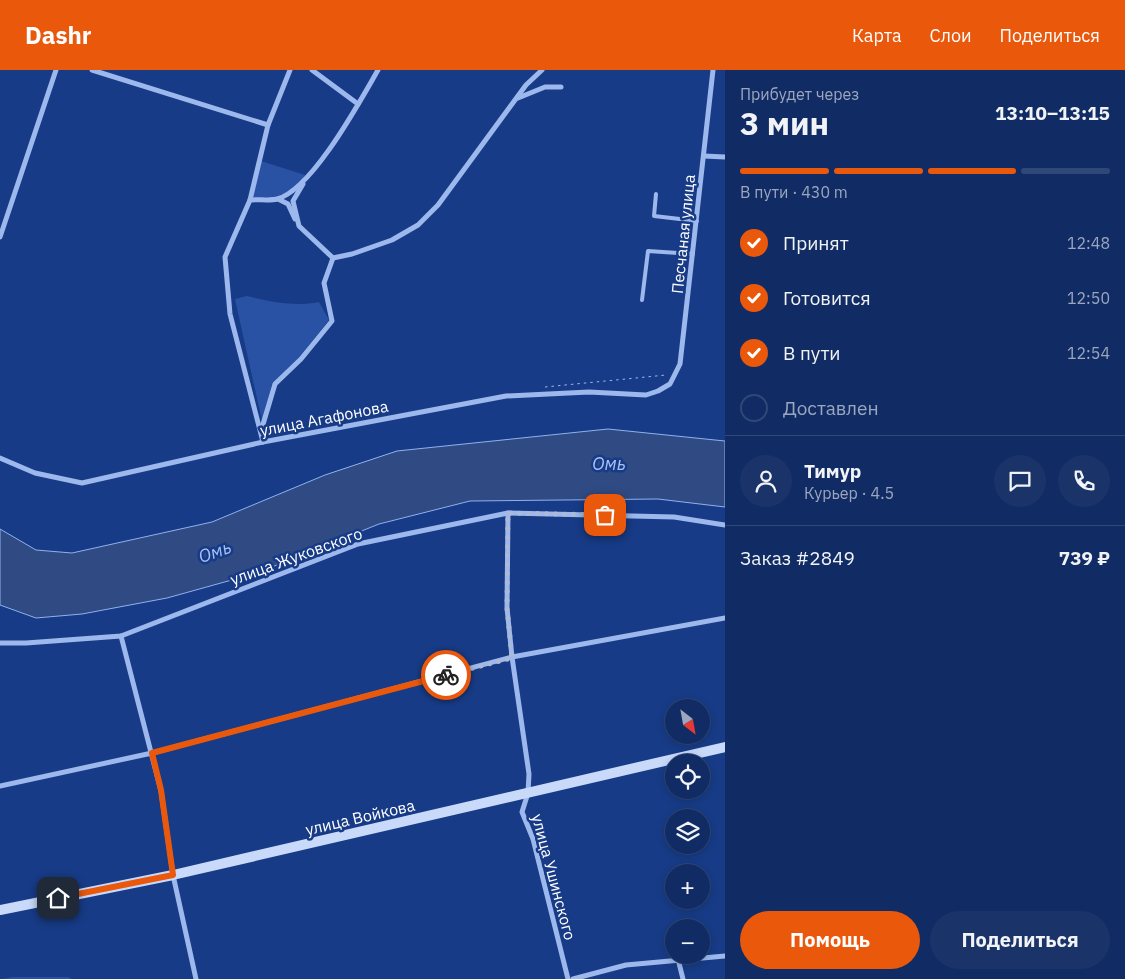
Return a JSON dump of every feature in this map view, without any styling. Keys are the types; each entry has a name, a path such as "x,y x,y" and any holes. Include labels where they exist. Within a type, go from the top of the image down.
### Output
{"main road":[{"name":"улица Войкова","path":"0,910 173,875 725,747"}],"street":[{"path":"0,237 56,70"},
{"path":"92,70 268,125"},
{"path":"262,439 230,314 225,257 250,200 268,125 290,70"},
{"path":"312,70 358,104"},
{"path":"299,226 293,201 358,104 378,70"},
{"path":"333,258 352,254 392,240 418,225 438,205 526,85 542,70"},
{"name":"Песчаная улица","path":"658,392 670,384 680,364 694,254 713,70"},
{"path":"518,98 545,87 561,87"},
{"path":"704,156 725,157"},
{"path":"278,199 303,184"},
{"path":"250,200 278,199 288,204 299,226 333,258"},
{"path":"262,439 272,388 301,359 332,321 324,283 333,258"},
{"name":"улица Агафонова","path":"0,458 35,473 82,483 262,439 506,396 589,392 646,395 658,392"},
{"name":"улица Жуковского","path":"0,643 26,644 121,636 358,544 508,513 674,517 725,525"},
{"name":"улица Ушинского","path":"508,513 507,608 512,658 529,774 528,793 522,812 533,839 568,979"},
{"path":"0,786 152,753 512,658 725,618"},
{"path":"121,636 161,790 173,875 196,979"},
{"path":"710,957 725,956"},
{"path":"573,979 626,965 665,960"},
{"path":"679,964 683,979"}],"lane":[{"path":"656,194 654,216 697,221"},
{"path":"642,300 648,251 694,254"}],"shaded area":[{"path":"261,161 305,175 289,192 275,196 252,198"},
{"path":"247,296 292,304 319,302 329,320 297,360 272,384 262,421 235,299"},
{"path":"12,977 68,977 72,979 3,979"}],"water":[{"name":"Омь","path":"608,429 725,441 725,507 658,499 470,501 379,524 257,573 167,598 82,614 36,618 0,605 0,529 36,550 72,553 212,522 325,475 397,451"}],"way so far":[{"path":"446,675 512,658 507,608 508,513 605,515"}],"route":[{"path":"58,898 173,875 161,790 152,753 446,675"}]}
